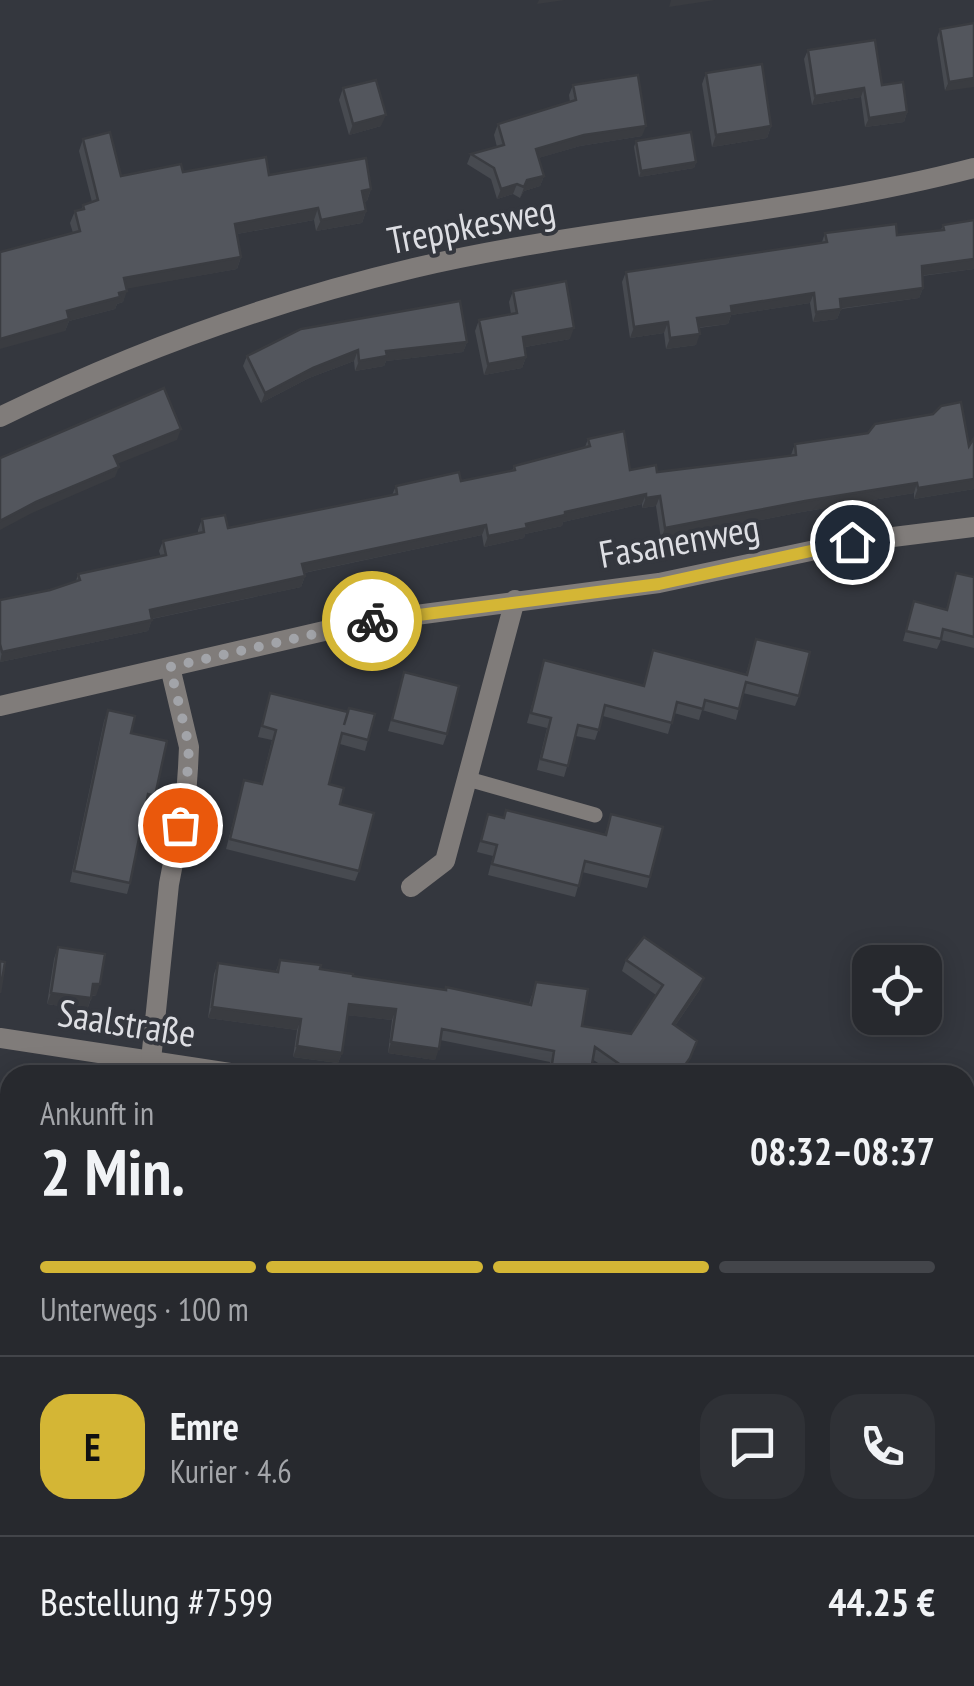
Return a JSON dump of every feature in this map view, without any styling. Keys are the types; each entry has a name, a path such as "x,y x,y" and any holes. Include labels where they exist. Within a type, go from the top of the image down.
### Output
{"street":[{"name":"Treppkesweg","path":"0,417 142,353 262,308 416,268 837,196 974,168"},
{"name":"Fasanenweg","path":"0,706 363,622 659,584 852,542 974,527"},
{"path":"412,887 445,861 515,600"},
{"path":"152,1060 189,746 170,667"},
{"name":"Saalstraße","path":"0,1038 182,1065"}],"lane":[{"path":"468,779 595,815"}],"building":[{"path":"974,23 974,78 949,82 940,29"},
{"path":"875,40 882,85 903,82 907,112 869,118 864,88 815,96 808,50"},
{"path":"762,64 771,126 716,135 706,73"},
{"path":"638,75 646,126 584,135 536,149 544,176 527,180 524,187 517,184 501,189 494,168 471,154 504,145 498,124 576,100 573,85"},
{"path":"376,80 386,115 353,124 343,88"},
{"path":"110,132 121,176 181,164 183,172 266,157 269,175 366,158 371,189 362,191 366,211 321,220 318,208 235,224 241,257 124,278 127,291 119,293 120,297 67,311 69,319 0,339 0,252 80,231 75,211 98,200 83,139"},
{"path":"691,132 696,162 641,171 636,141"},
{"path":"974,220 974,259 922,266 923,288 840,299 841,309 816,312 814,293 731,306 732,313 697,318 700,334 670,338 668,322 634,327 626,272 827,242 825,233 896,224 897,235 944,230 943,225"},
{"path":"566,281 574,328 523,337 526,357 488,364 479,320 517,313 513,291"},
{"path":"460,301 467,342 386,351 387,356 359,361 358,350 265,393 247,356 301,329"},
{"path":"164,388 181,429 114,456 119,467 0,521 0,458"},
{"path":"961,402 969,446 974,438 974,479 918,488 917,483 665,528 660,496 646,498 646,494 565,512 526,524 527,528 488,536 486,525 302,564 305,576 150,610 152,620 2,652 0,600 80,580 78,574 166,555 163,541 204,532 202,519 225,515 228,528 397,494 396,486 459,472 461,481 515,470 514,466 590,446 588,439 624,431 630,470 656,465 657,472 796,455 795,444 868,433 875,424 933,414 941,406"},
{"path":"956,573 974,577 974,637 943,629 941,639 906,631 914,601 947,610"},
{"path":"756,639 810,652 799,696 746,682 739,709 705,700 703,709 677,702 672,723 605,705 599,730 578,725 568,766 541,759 551,718 531,713 544,660 644,686 653,650 747,675"},
{"path":"404,672 459,686 447,734 392,720"},
{"path":"270,693 348,712 349,708 375,714 368,740 342,733 329,784 344,788 340,804 374,813 359,871 230,839 244,780 262,784 276,730 262,726"},
{"path":"108,710 135,716 131,733 167,741 155,796 148,794 130,883 74,871"},
{"path":"506,810 606,835 611,814 663,827 650,877 585,861 579,886 492,864 497,845 481,841 488,814 504,818"},
{"path":"644,937 704,978 673,1024 697,1041 685,1065 621,1065 595,1047 592,1065 558,1065 552,1064 554,1051 442,1029 439,1049 391,1042 396,1009 349,1004 342,1053 297,1046 301,1019 212,1007 218,963 278,972 280,960 531,1005 536,982 588,989 582,1026 631,1034 663,985 626,960"},
{"path":"58,947 105,954 100,984 93,984 91,998 51,993"},
{"path":"0,961 5,962 0,993"}],"way so far":[{"path":"180,825 189,746 170,667 372,621"}],"route":[{"path":"372,621 659,584 852,542"}]}
